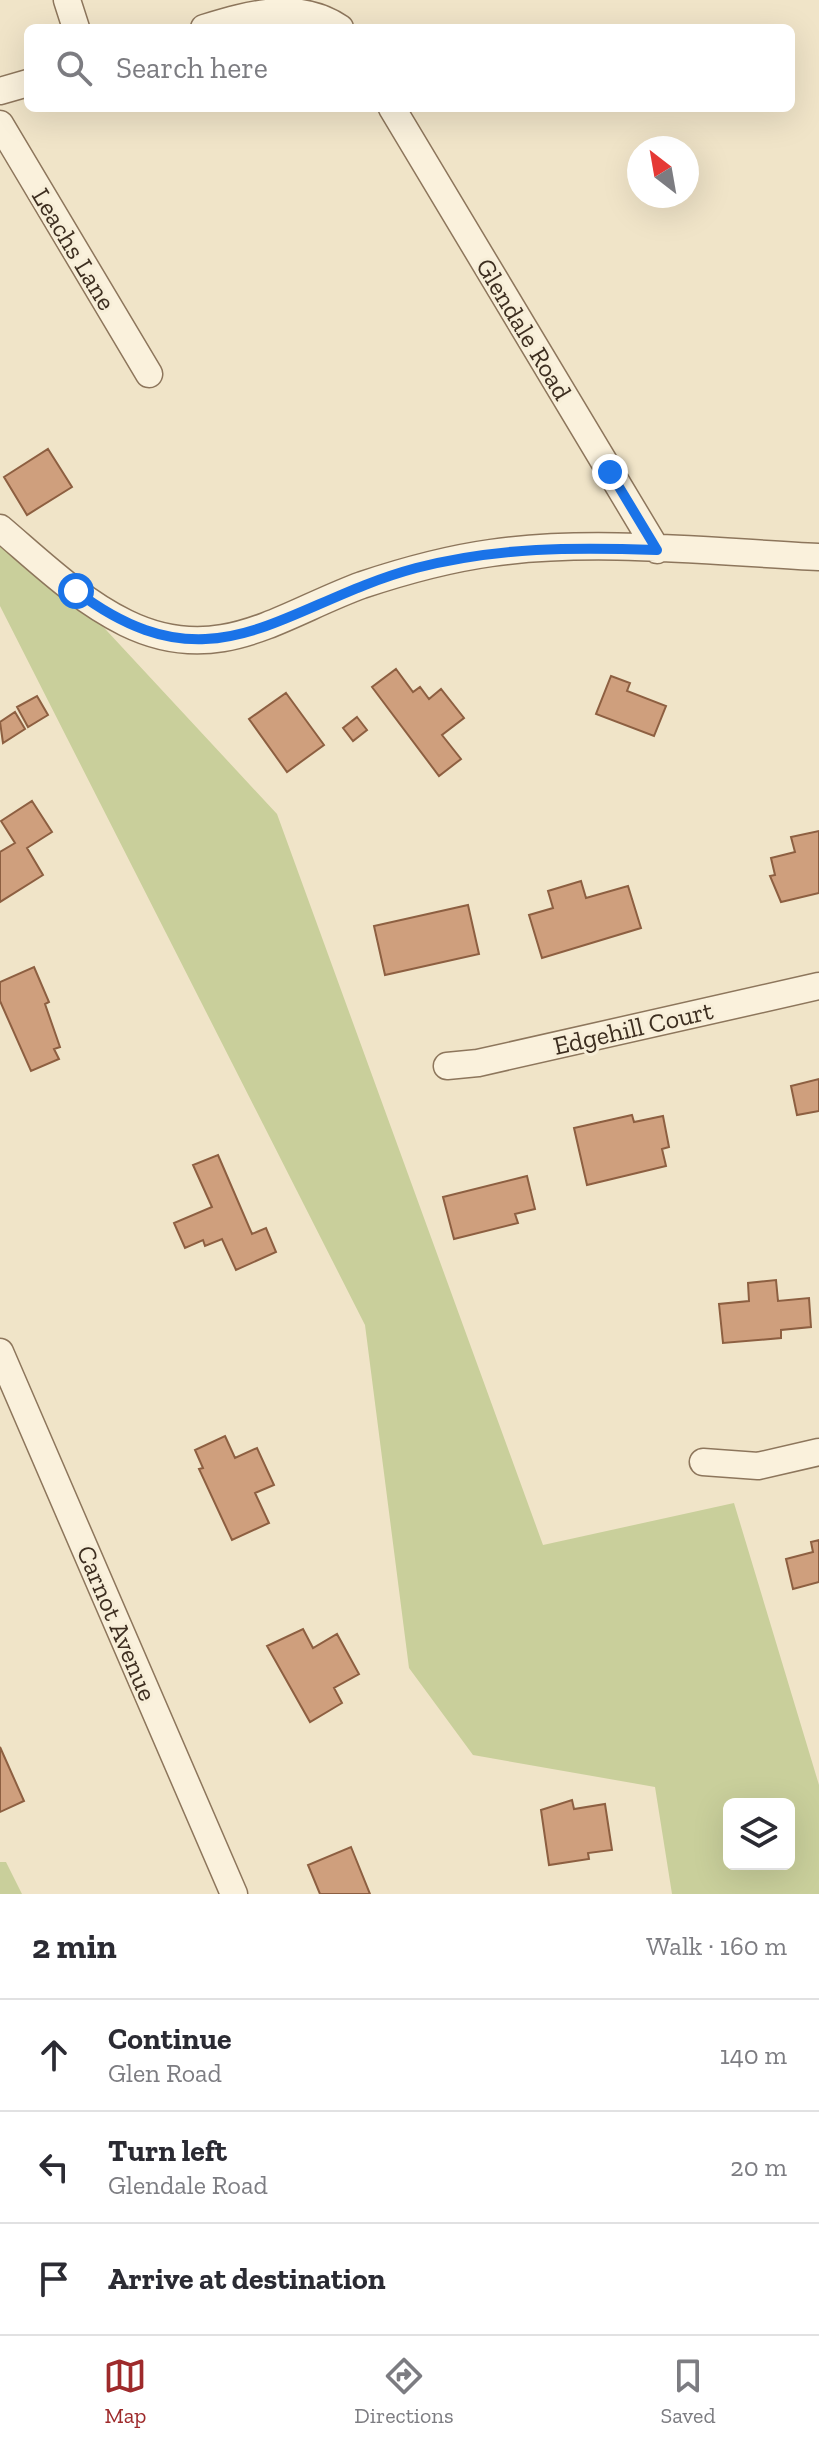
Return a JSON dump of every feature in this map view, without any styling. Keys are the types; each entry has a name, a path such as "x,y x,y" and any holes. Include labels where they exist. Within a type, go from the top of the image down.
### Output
{"street":[{"path":"67,0 75,24"},
{"path":"216,24 262,9 286,5 309,9 333,24"},
{"path":"0,91 24,84"},
{"name":"Glendale Road","path":"394,112 657,550"},
{"name":"Leachs Lane","path":"0,124 149,374"},
{"path":"0,528 97,607 128,624 162,635 198,640 236,637 271,627 362,585 418,568 490,553 545,547 819,557"},
{"name":"Edgehill Court","path":"447,1066 478,1063 819,986"},
{"name":"Carnot Avenue","path":"0,1352 234,1894"},
{"path":"703,1462 758,1466 819,1452"}],"green space":[{"path":"0,528 56,576 277,814 543,1545 734,1503 819,1785 819,1894 672,1894 655,1787 473,1755 409,1668 365,1325 0,606"},
{"path":"0,1862 6,1862 22,1894 0,1894"}],"building":[{"path":"48,449 72,487 27,515 4,477"},
{"path":"396,669 413,692 420,687 429,699 441,689 464,718 442,735 461,759 439,776 372,687"},
{"path":"611,676 630,683 627,691 666,706 654,736 596,714"},
{"path":"286,693 324,745 287,772 249,719"},
{"path":"37,696 48,715 28,727 17,707"},
{"path":"15,712 25,729 3,743 0,722"},
{"path":"357,717 367,730 353,741 343,728"},
{"path":"32,801 52,832 27,848 43,875 0,902 0,852 15,843 1,821"},
{"path":"819,831 819,893 781,902 770,876 775,875 771,858 795,852 791,837"},
{"path":"581,881 586,898 628,886 641,928 542,958 529,915 553,908 548,891"},
{"path":"468,905 479,954 385,975 374,926"},
{"path":"34,967 49,1002 45,1004 60,1047 54,1049 59,1059 31,1071 0,1001 0,982"},
{"path":"819,1079 819,1111 797,1115 791,1086"},
{"path":"632,1115 634,1122 663,1116 669,1147 662,1149 666,1166 587,1185 574,1128"},
{"path":"218,1155 252,1234 266,1228 276,1252 236,1270 222,1239 205,1246 203,1240 185,1248 174,1223 212,1207 193,1165"},
{"path":"527,1176 535,1209 515,1214 518,1223 454,1239 443,1197"},
{"path":"776,1280 778,1301 809,1298 811,1327 781,1330 781,1338 723,1343 719,1304 749,1301 748,1283"},
{"path":"225,1436 235,1458 257,1448 274,1485 255,1493 269,1523 232,1540 199,1469 203,1468 195,1450"},
{"path":"819,1540 819,1582 793,1589 786,1559 813,1552 811,1542"},
{"path":"303,1629 313,1648 337,1634 359,1674 334,1688 342,1703 310,1722 267,1646"},
{"path":"0,1747 24,1801 0,1812"},
{"path":"572,1800 574,1809 605,1804 612,1850 588,1853 589,1859 549,1865 541,1810"},
{"path":"351,1847 370,1894 320,1894 308,1865"}],"route":[{"path":"76,591 128,624 162,635 198,640 236,637 271,627 362,585 418,568 490,553 545,547 657,550 610,472"}]}
